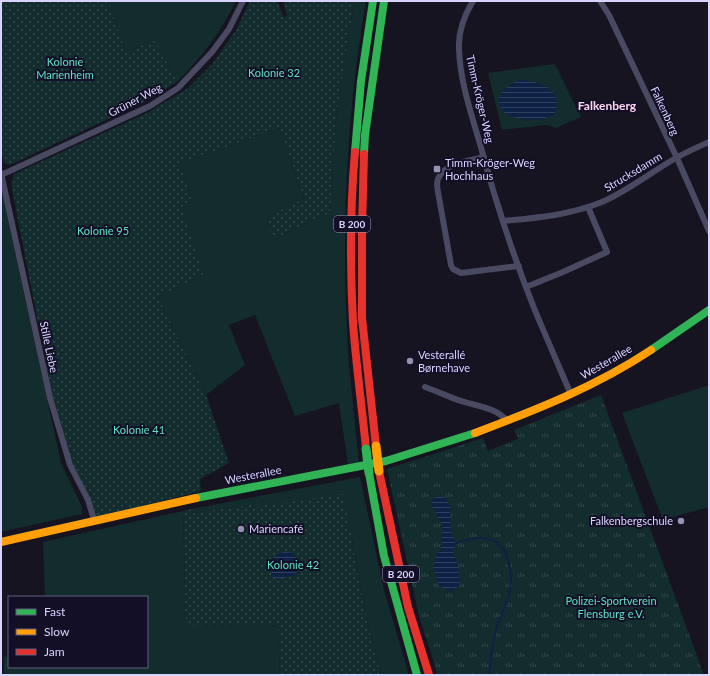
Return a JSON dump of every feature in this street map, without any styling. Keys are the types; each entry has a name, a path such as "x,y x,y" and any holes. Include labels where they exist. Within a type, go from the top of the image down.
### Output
{"main road":[{"name":"B 200","path":"373,1 355,135 351,229 353,322 369,473 384,556 418,675"},
{"name":"B 200","path":"384,1 365,135 362,227 362,318 379,471 408,607 429,675"},
{"name":"Westerallee","path":"1,542 94,520 203,497 386,461 468,435 571,395 605,378 634,361 709,310"}],"street":[{"name":"Grüner Weg","path":"1,174 150,106 178,88 212,52 228,29 243,1"},
{"name":"Timm-Kröger-Weg","path":"474,1 463,20 460,30 459,50 468,100 502,221 526,287 571,395"},
{"name":"Falkenberg","path":"600,1 609,15 709,231"},
{"name":"Strucksdamm","path":"502,221 554,215 588,207 614,196 676,158 709,142"},
{"name":"Timm-Kröger-Weg","path":"484,157 451,166 443,171 438,177 438,192 451,264 453,269 461,273 519,266"},
{"name":"Stille Liebe","path":"1,174 50,398 70,465 88,500 94,520"},
{"path":"526,287 607,252 588,207"},
{"path":"425,387 458,400 502,414 507,421"}],"green space":[{"name":"Kolonie Marienheim","path":"1,1 108,1 126,52 155,40 177,82 144,102 10,165 4,163 1,151"},
{"path":"108,1 236,1 210,44 177,82 155,40 126,52"},
{"path":"250,1 277,1 284,18 287,15 283,1 354,1 336,120 330,215 324,214 273,240 267,217 304,199 279,128 180,163 192,202 181,207 204,274 158,297 206,395 229,463 200,479 201,491 96,518 71,463 52,394 11,184 14,174 147,113 188,88 213,63 236,30"},
{"path":"354,1 366,1 354,88 345,219 348,351 359,462 348,465 339,403 295,416 255,315 229,325 245,365 206,395 158,297 204,274 180,207 192,202 180,163 279,128 304,200 267,217 274,240 324,214 330,214 336,120"},
{"path":"555,64 581,117 556,128 546,125 502,130 488,73"},
{"path":"1,187 61,463 82,507 82,514 1,532"},
{"path":"709,385 709,507 663,520 622,413"},
{"name":"Polizei-Sportverein Flensburg e.V.","path":"601,395 704,675 438,675 419,616 387,469 483,438 488,451 518,439 514,430"},
{"path":"360,477 384,590 409,675 381,675 367,620 352,540 250,505 192,513 191,509"},
{"name":"Kolonie 42","path":"343,494 367,620 381,675 280,675 278,625 186,626 183,511 191,509 192,513 250,505 254,507"},
{"path":"183,511 186,626 278,625 280,675 4,675 4,657 8,656 8,668 148,668 148,596 45,596 43,542"}],"water":[{"path":"521,80 543,85 554,94 557,107 554,115 533,120 516,118 506,114 503,111 499,101 500,96 511,84"},
{"path":"437,496 447,498 450,507 451,532 456,543 453,553 458,565 460,585 451,592 439,586 433,567 436,556 441,549 443,526 432,506 432,500"},
{"path":"285,552 293,553 298,563 298,568 293,576 276,579 274,578 271,570 272,562 277,555"}],"waterway":[{"path":"456,543 479,538 492,540 498,544 507,557 511,574 510,591 495,632 489,675"}],"traffic: fast":[{"path":"355,152 361,81 373,1"},
{"path":"364,154 365,135 384,1"},
{"path":"651,350 709,310"},
{"path":"196,498 386,461 475,433"},
{"path":"366,449 369,473"},
{"path":"369,473 384,556 417,675"}],"traffic: slow":[{"path":"475,433 588,386 651,350"},
{"path":"376,446 379,471"},
{"path":"1,542 196,498"}],"traffic: jam":[{"path":"355,152 351,216 352,301 366,449"},
{"path":"364,154 362,318 376,446"},
{"path":"379,471 408,607 429,675"}],"place":[{"name":"Timm-Kröger-Weg Hochhaus","path":"437,169"},
{"name":"Vesterallé Børnehave","path":"410,361"},
{"name":"Falkenbergschule","path":"681,521"},
{"name":"Mariencafé","path":"241,529"}],"district":[{"name":"Falkenberg","path":"607,106"}],"park label":[{"name":"Kolonie 32","path":"274,73"},
{"name":"Kolonie 95","path":"103,231"},
{"name":"Kolonie 41","path":"139,430"}]}
